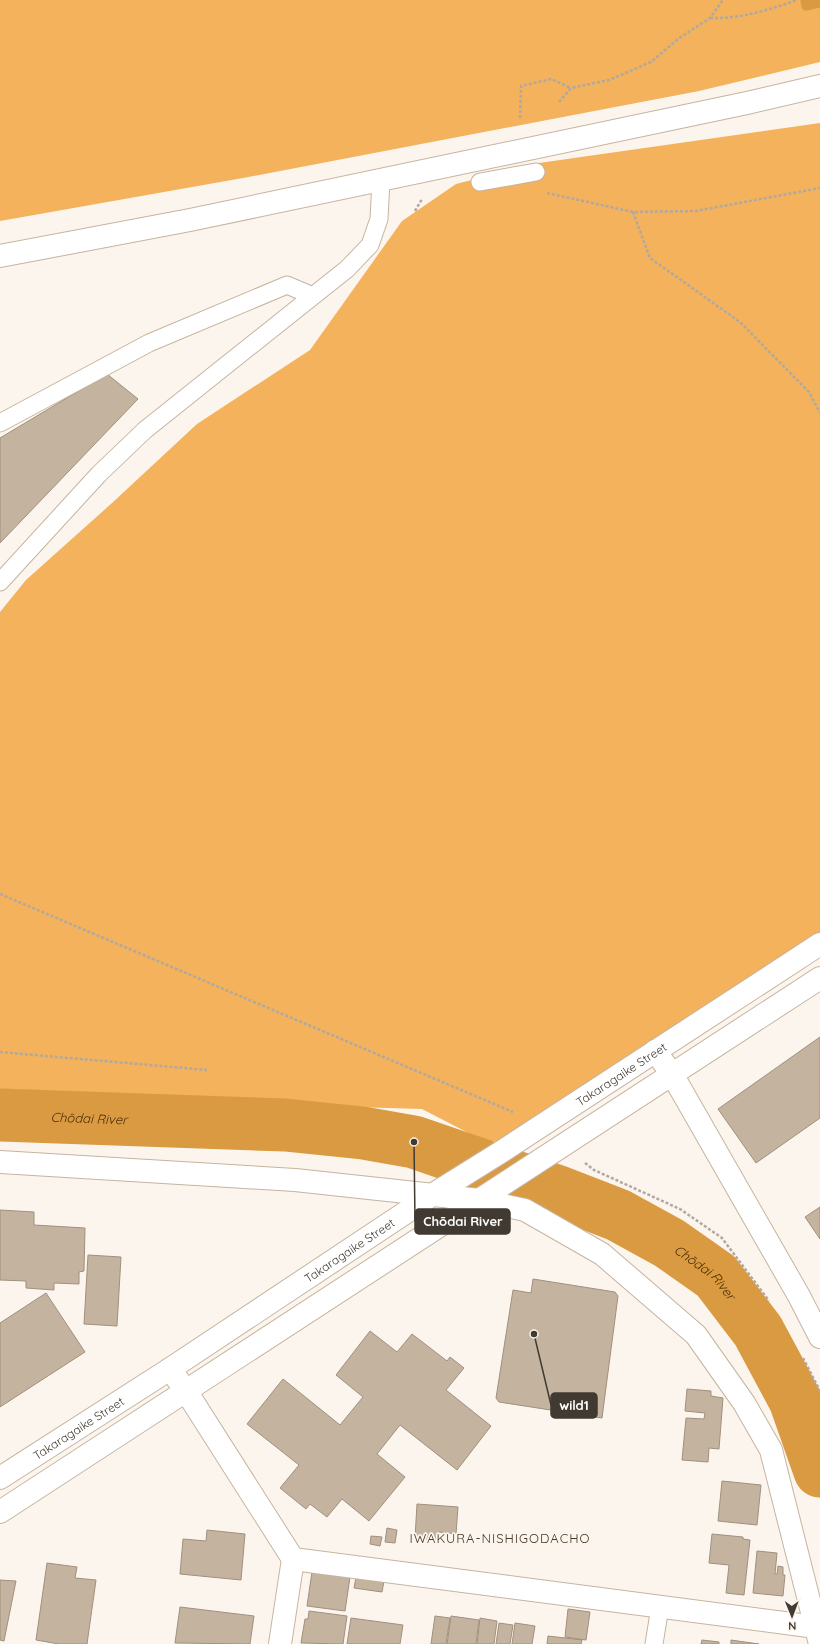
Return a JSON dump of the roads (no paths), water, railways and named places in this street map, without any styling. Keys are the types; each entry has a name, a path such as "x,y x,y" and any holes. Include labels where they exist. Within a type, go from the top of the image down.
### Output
{"street":[{"path":"0,256 190,220 746,103 820,86"},
{"name":"Takaragaike Street","path":"0,1478 170,1369 432,1195 543,1125 820,944"},
{"path":"0,1512 820,978"},
{"path":"656,1051 672,1074 810,1298 820,1337"},
{"path":"0,1162 295,1180 480,1200 525,1210 602,1254 696,1336 744,1403 771,1450 818,1636 660,1607 293,1559"},
{"path":"170,1369 186,1391 293,1559 280,1644"}],"lane":[{"path":"480,182 536,172"},
{"path":"0,582 99,474 145,430 347,269 370,246 379,219 381,180"},
{"path":"0,423 149,343 287,285 312,296"},
{"path":"654,1644 660,1607"}],"waterway":[{"path":"805,0 806,6 820,3"},
{"name":"Chōdai River","path":"0,1115 285,1125 363,1133 414,1142 556,1191 618,1215 669,1243 716,1276 758,1331 795,1400 820,1471"}],"place":[{"name":"Chōdai River","path":"414,1142"},
{"name":"wild1","path":"534,1334"}],"district":[{"name":"IWAKURA-NISHIGODACHO","path":"500,1538"}]}
